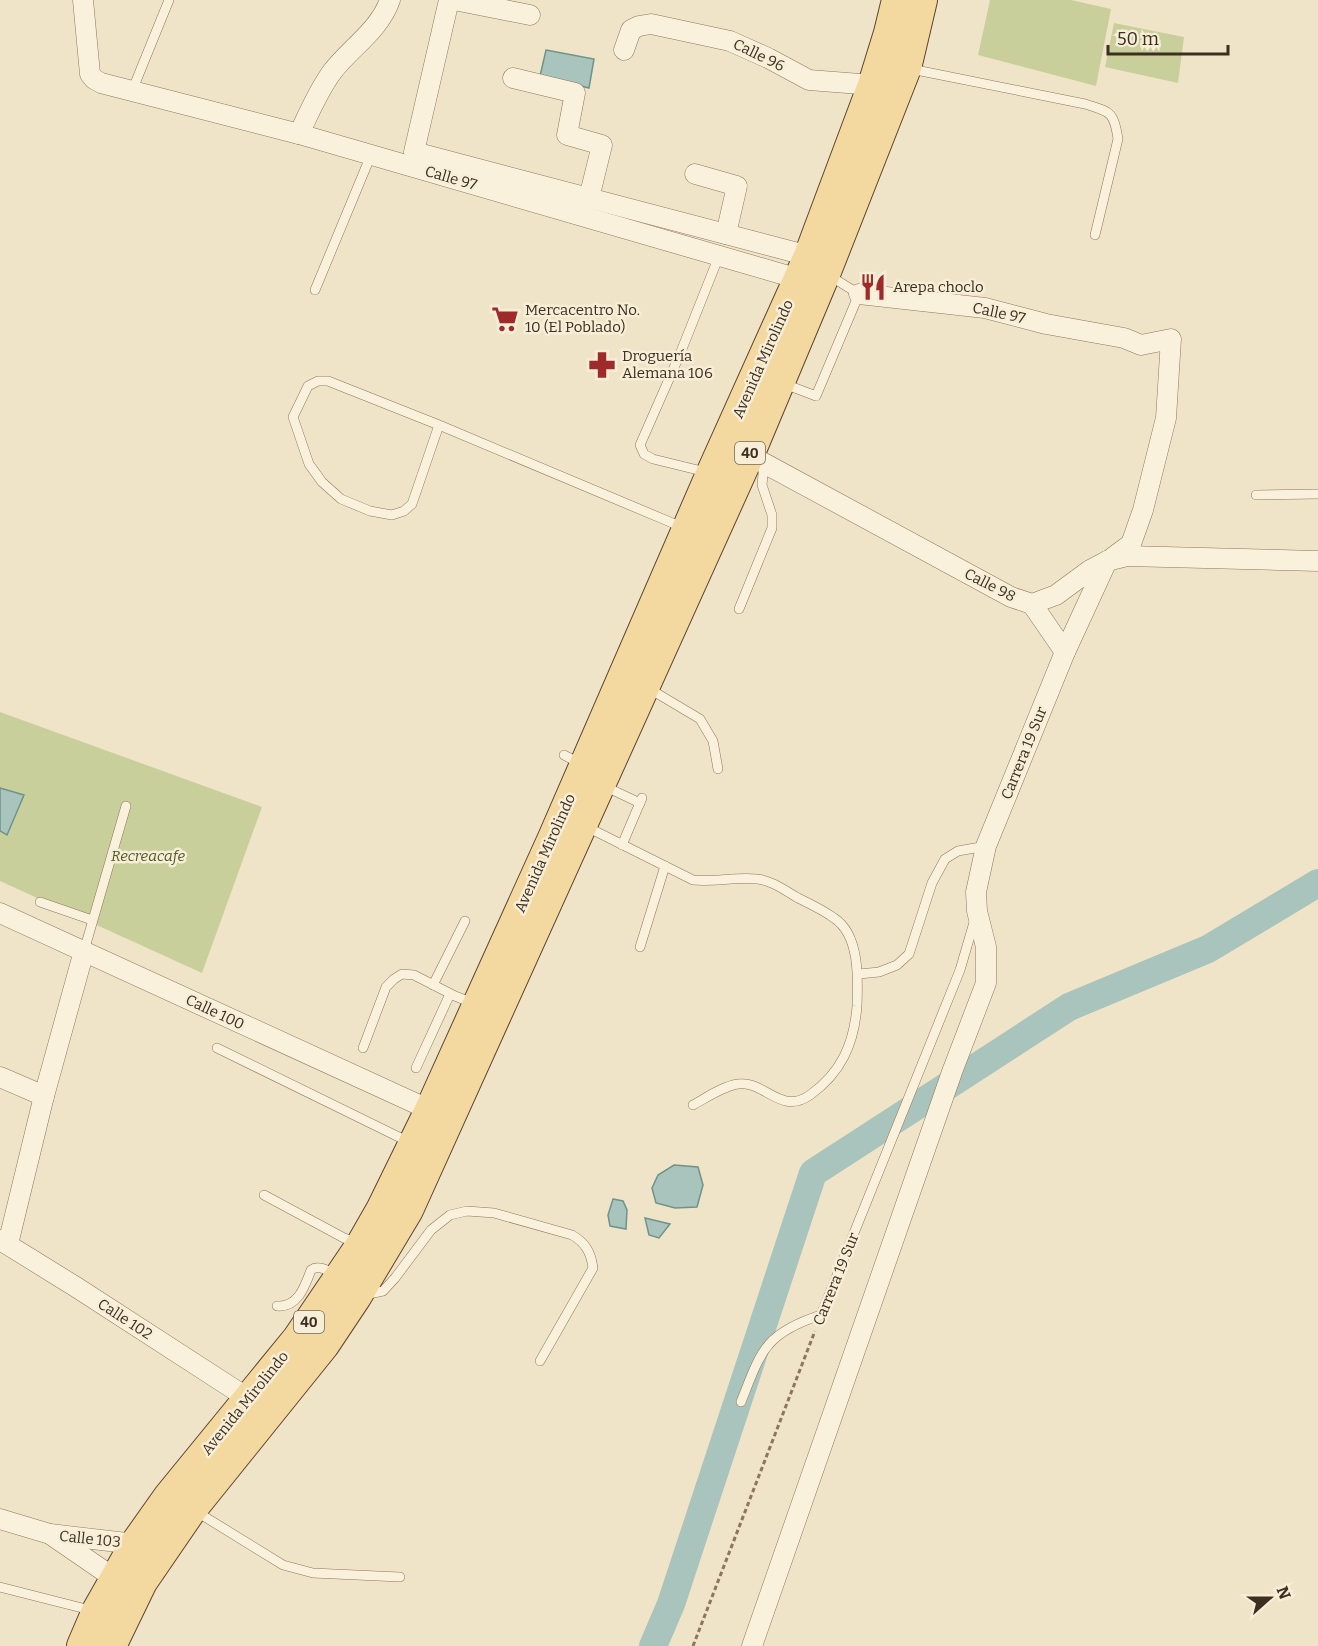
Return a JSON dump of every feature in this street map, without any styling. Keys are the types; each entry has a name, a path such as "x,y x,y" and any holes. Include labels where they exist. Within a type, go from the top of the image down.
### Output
{"main road":[{"name":"Avenida Mirolindo","path":"82,1646 96,1611 114,1578 169,1496 298,1338 348,1287 408,1210 441,1110 502,976 583,825 583,768 645,686 756,459 811,270 873,85 897,0"},
{"name":"Avenida Mirolindo","path":"502,976 491,951 495,932 537,844 553,838 711,474 811,270 906,68 922,0"},
{"path":"441,1110 471,1093 500,1033 502,976"},
{"name":"Avenida Mirolindo","path":"111,1646 142,1582 192,1509 324,1345 348,1287 361,1245 413,1143 441,1110"}],"street":[{"name":"Calle 97","path":"83,0 90,74 101,82 299,134 719,256 811,270"},
{"path":"299,134 333,71 375,29 390,0"},
{"path":"530,15 452,0 414,152 726,234 811,270"},
{"name":"Calle 96","path":"624,50 631,30 651,24 730,41 809,80 873,85"},
{"path":"513,78 575,93 567,135 602,145 589,198"},
{"path":"695,174 736,186 726,234"},
{"name":"Calle 97","path":"859,294 985,308 1046,324 1124,338 1141,345 1171,339 1166,418 1143,510 1131,544 1108,560"},
{"name":"Calle 98","path":"756,459 1011,597 1032,604 1056,595 1108,560 1126,556 1318,561"},
{"name":"Carrera 19 Sur","path":"752,1646 936,1116 986,983 987,947 977,911 976,892 986,846 1065,652 1108,560"},
{"path":"1032,604 1065,652"},
{"name":"Calle 100","path":"0,913 441,1110"},
{"path":"4,1242 84,951"},
{"path":"0,1077 44,1096"},
{"name":"Calle 102","path":"4,1242 249,1399"},
{"path":"0,1519 50,1534"},
{"name":"Calle 103","path":"50,1534 135,1544"},
{"name":"Calle 103","path":"50,1534 114,1578"}],"lane":[{"path":"132,91 169,0"},
{"path":"906,68 1085,104 1109,112 1116,123 1118,139 1095,235"},
{"path":"315,290 371,155"},
{"path":"711,474 653,459 644,453 640,445 680,354 719,256"},
{"name":"Calle 97","path":"811,270 859,294"},
{"path":"780,382 816,396 859,294"},
{"path":"439,425 412,504 404,511 392,515 370,511 342,499 322,482 309,464 294,417 308,386 318,381 328,381 439,425 687,529"},
{"path":"739,609 772,528 772,515 756,459"},
{"path":"1256,495 1318,494"},
{"path":"645,686 700,719 713,741 718,769"},
{"path":"583,768 641,801 622,845"},
{"path":"84,951 126,806"},
{"path":"583,825 693,879 705,881 759,879 836,919 852,941 859,974 856,1013 850,1046 834,1074 808,1097 795,1102 782,1101 750,1084 738,1084 693,1105"},
{"path":"859,974 879,972 897,965 909,954 932,883 945,860 958,851 986,846"},
{"path":"640,947 665,866"},
{"path":"40,902 92,920"},
{"name":"Carrera 19 Sur","path":"821,1315 960,970 977,911"},
{"path":"433,985 465,921"},
{"path":"363,1048 386,987 402,974 414,975 450,994 487,1009"},
{"path":"416,1068 450,994"},
{"path":"217,1048 413,1143"},
{"path":"264,1195 361,1245"},
{"path":"277,1306 287,1305 303,1292 313,1268 320,1267 348,1287 383,1291 431,1230 450,1215 467,1211 494,1214 572,1235 581,1240 591,1254 593,1268 540,1361"},
{"path":"741,1402 760,1355 775,1337 804,1321 821,1315"},
{"path":"192,1509 283,1565 313,1573 400,1577"},
{"path":"0,1587 96,1611"}],"path":[{"name":"Carrera 19 Sur","path":"693,1646 821,1315"}],"green space":[{"path":"990,0 1071,0 1111,9 1096,86 978,55"},
{"path":"1114,23 1184,37 1178,83 1105,67"},
{"name":"Recreacafe","path":"0,712 262,807 202,973 0,881"}],"water":[{"path":"546,50 594,59 589,88 540,76"},
{"path":"0,788 24,795 7,835 0,831"},
{"path":"674,1165 698,1167 703,1185 697,1207 675,1208 656,1203 652,1188 658,1175"},
{"path":"613,1199 623,1201 627,1210 626,1229 610,1226 608,1215"},
{"path":"645,1218 670,1224 659,1238 649,1235"}],"waterway":[{"path":"653,1646 671,1604 813,1173 1069,1007 1208,949 1318,883"}],"place":[{"name":"Arepa choclo","path":"873,287"},
{"name":"Mercacentro No. 10 (El Poblado)","path":"505,319"},
{"name":"Droguería Alemana 106","path":"602,365"}]}
